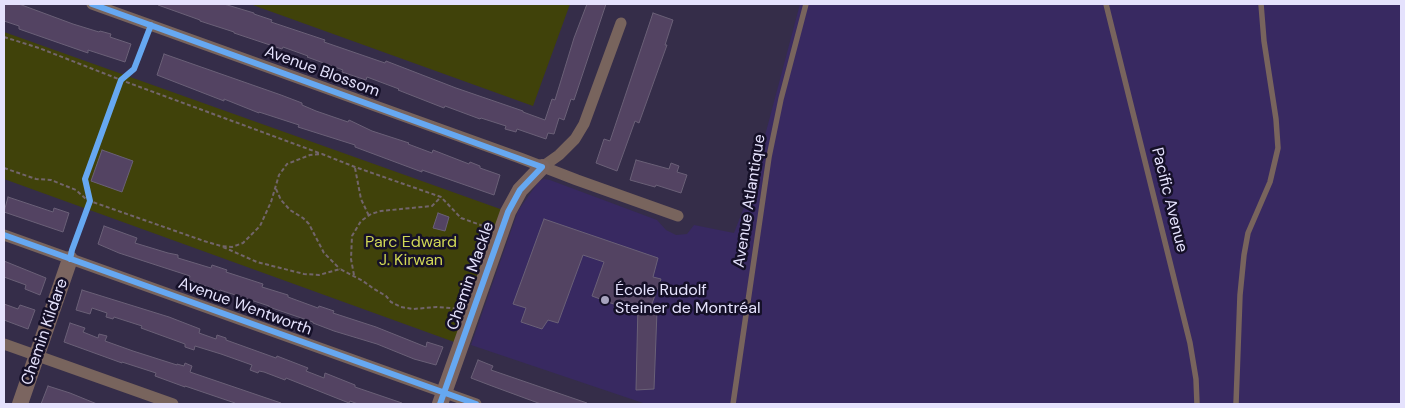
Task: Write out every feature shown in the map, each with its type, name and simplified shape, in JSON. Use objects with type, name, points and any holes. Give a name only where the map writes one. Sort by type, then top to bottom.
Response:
[{"type":"street","name":"Avenue Blossom","points":[[92,4],[678,216]]},
{"type":"street","name":"Chemin Mackle","points":[[442,398],[508,212],[520,190],[542,166],[559,155],[575,139],[584,124],[621,23]]},
{"type":"street","name":"Avenue Wentworth","points":[[4,235],[442,398],[476,404]]},
{"type":"street","name":"Chemin Kildare","points":[[20,404],[70,259]]},
{"type":"street","points":[[4,344],[173,404]]},
{"type":"lane","name":"Avenue Atlantique","points":[[733,404],[769,157],[781,99],[806,4]]},
{"type":"lane","name":"Pacific Avenue","points":[[1106,4],[1190,343],[1196,379],[1197,404]]},
{"type":"lane","points":[[1236,404],[1240,295],[1244,255],[1248,234],[1270,182],[1278,148],[1261,4]]},
{"type":"path","points":[[4,37],[57,55],[120,83],[441,197],[461,218],[501,232]]},
{"type":"path","points":[[120,83],[128,75]]},
{"type":"path","points":[[221,246],[232,247],[243,243],[260,226],[271,202],[279,175],[287,164],[310,155],[322,154]]},
{"type":"path","points":[[355,167],[360,199],[369,216]]},
{"type":"path","points":[[4,168],[36,179],[51,180],[76,190],[90,201],[221,246],[256,262],[304,274],[319,275],[340,269]]},
{"type":"path","points":[[275,188],[281,200],[290,210],[309,224],[324,252],[340,269],[363,281],[374,290],[386,296],[391,302],[401,307],[412,309],[474,310]]},
{"type":"path","points":[[87,209],[90,201],[88,194]]},
{"type":"path","points":[[354,276],[352,236],[361,221],[381,211],[432,206],[441,197]]},
{"type":"shaded area","points":[[800,4],[1401,4],[1401,404],[646,404],[471,345],[518,211],[539,181],[544,179],[550,180],[657,220],[666,230],[676,235],[687,234],[694,225],[734,233],[750,192]]},
{"type":"green space","points":[[250,4],[570,4],[533,106]]},
{"type":"green space","name":"Parc Edward J. Kirwan","points":[[4,32],[503,210],[457,343],[4,179]]},
{"type":"building","points":[[4,4],[19,4],[73,24],[111,34],[110,37],[131,44],[125,62],[88,50],[88,53],[19,29],[19,26],[4,21]]},
{"type":"building","points":[[158,4],[224,4],[254,13],[272,20],[271,22],[325,40],[324,42],[385,63],[386,61],[545,120],[552,99],[555,100],[574,38],[587,4],[606,4],[574,100],[571,99],[564,120],[559,118],[554,134],[548,133],[546,139],[517,129],[516,132],[505,129],[506,126],[445,106],[444,108],[367,77],[366,80],[342,72],[343,70],[308,56],[234,33]]},
{"type":"building","points":[[653,13],[673,20],[665,45],[667,45],[639,123],[635,121],[617,171],[596,163],[604,139],[610,141]]},
{"type":"building","points":[[164,54],[281,95],[316,111],[348,122],[349,120],[372,131],[432,153],[433,150],[469,164],[470,162],[480,166],[480,168],[500,175],[494,195],[422,170],[422,172],[355,147],[355,145],[298,127],[299,125],[259,113],[224,99],[224,101],[157,75]]},
{"type":"building","points":[[102,150],[133,161],[122,192],[91,181]]},
{"type":"building","points":[[636,160],[669,169],[671,163],[679,166],[677,172],[687,175],[681,193],[656,185],[655,187],[630,180]]},
{"type":"building","points":[[8,197],[53,212],[54,208],[69,213],[63,232],[4,212]]},
{"type":"building","points":[[438,213],[449,217],[445,231],[433,228]]},
{"type":"building","points":[[544,219],[658,258],[653,277],[661,279],[650,309],[657,311],[654,389],[636,390],[638,305],[621,300],[619,306],[592,296],[604,262],[583,255],[558,323],[548,320],[542,329],[521,322],[526,308],[513,304]]},
{"type":"building","points":[[104,226],[137,238],[135,243],[178,255],[178,258],[211,268],[212,265],[227,270],[226,272],[263,284],[262,287],[288,295],[288,297],[318,308],[319,306],[334,311],[333,313],[376,327],[426,347],[427,342],[443,347],[436,365],[334,331],[269,306],[219,291],[189,280],[190,276],[119,253],[98,244]]},
{"type":"building","points":[[4,261],[46,278],[40,295],[25,289],[26,285],[4,277]]},
{"type":"building","points":[[82,290],[169,317],[200,329],[199,333],[216,339],[217,335],[226,338],[226,340],[308,368],[306,371],[324,378],[325,373],[355,385],[355,387],[402,404],[358,404],[350,401],[349,403],[286,378],[285,380],[264,372],[259,371],[258,373],[250,370],[252,365],[221,354],[195,346],[194,350],[185,347],[185,344],[141,328],[142,326],[114,317],[113,319],[106,317],[107,313],[92,308],[90,314],[76,310]]},
{"type":"building","points":[[4,304],[18,309],[20,305],[35,310],[28,329],[4,320]]},
{"type":"building","points":[[70,323],[85,328],[83,332],[98,338],[99,334],[107,336],[105,341],[177,365],[184,366],[185,363],[192,366],[190,372],[281,404],[235,404],[155,376],[156,373],[64,342]]},
{"type":"building","points":[[478,360],[493,366],[491,370],[587,404],[541,404],[471,378]]},
{"type":"building","points":[[48,386],[70,393],[97,404],[41,404]]},
{"type":"cycle path","points":[[92,4],[542,167],[520,190],[508,212],[440,404]]},
{"type":"cycle path","points":[[70,259],[90,201],[85,179],[121,80],[134,69],[151,25]]},
{"type":"cycle path","points":[[4,235],[476,404]]},
{"type":"place","name":"École Rudolf Steiner de Montréal","points":[[605,300]]}]
